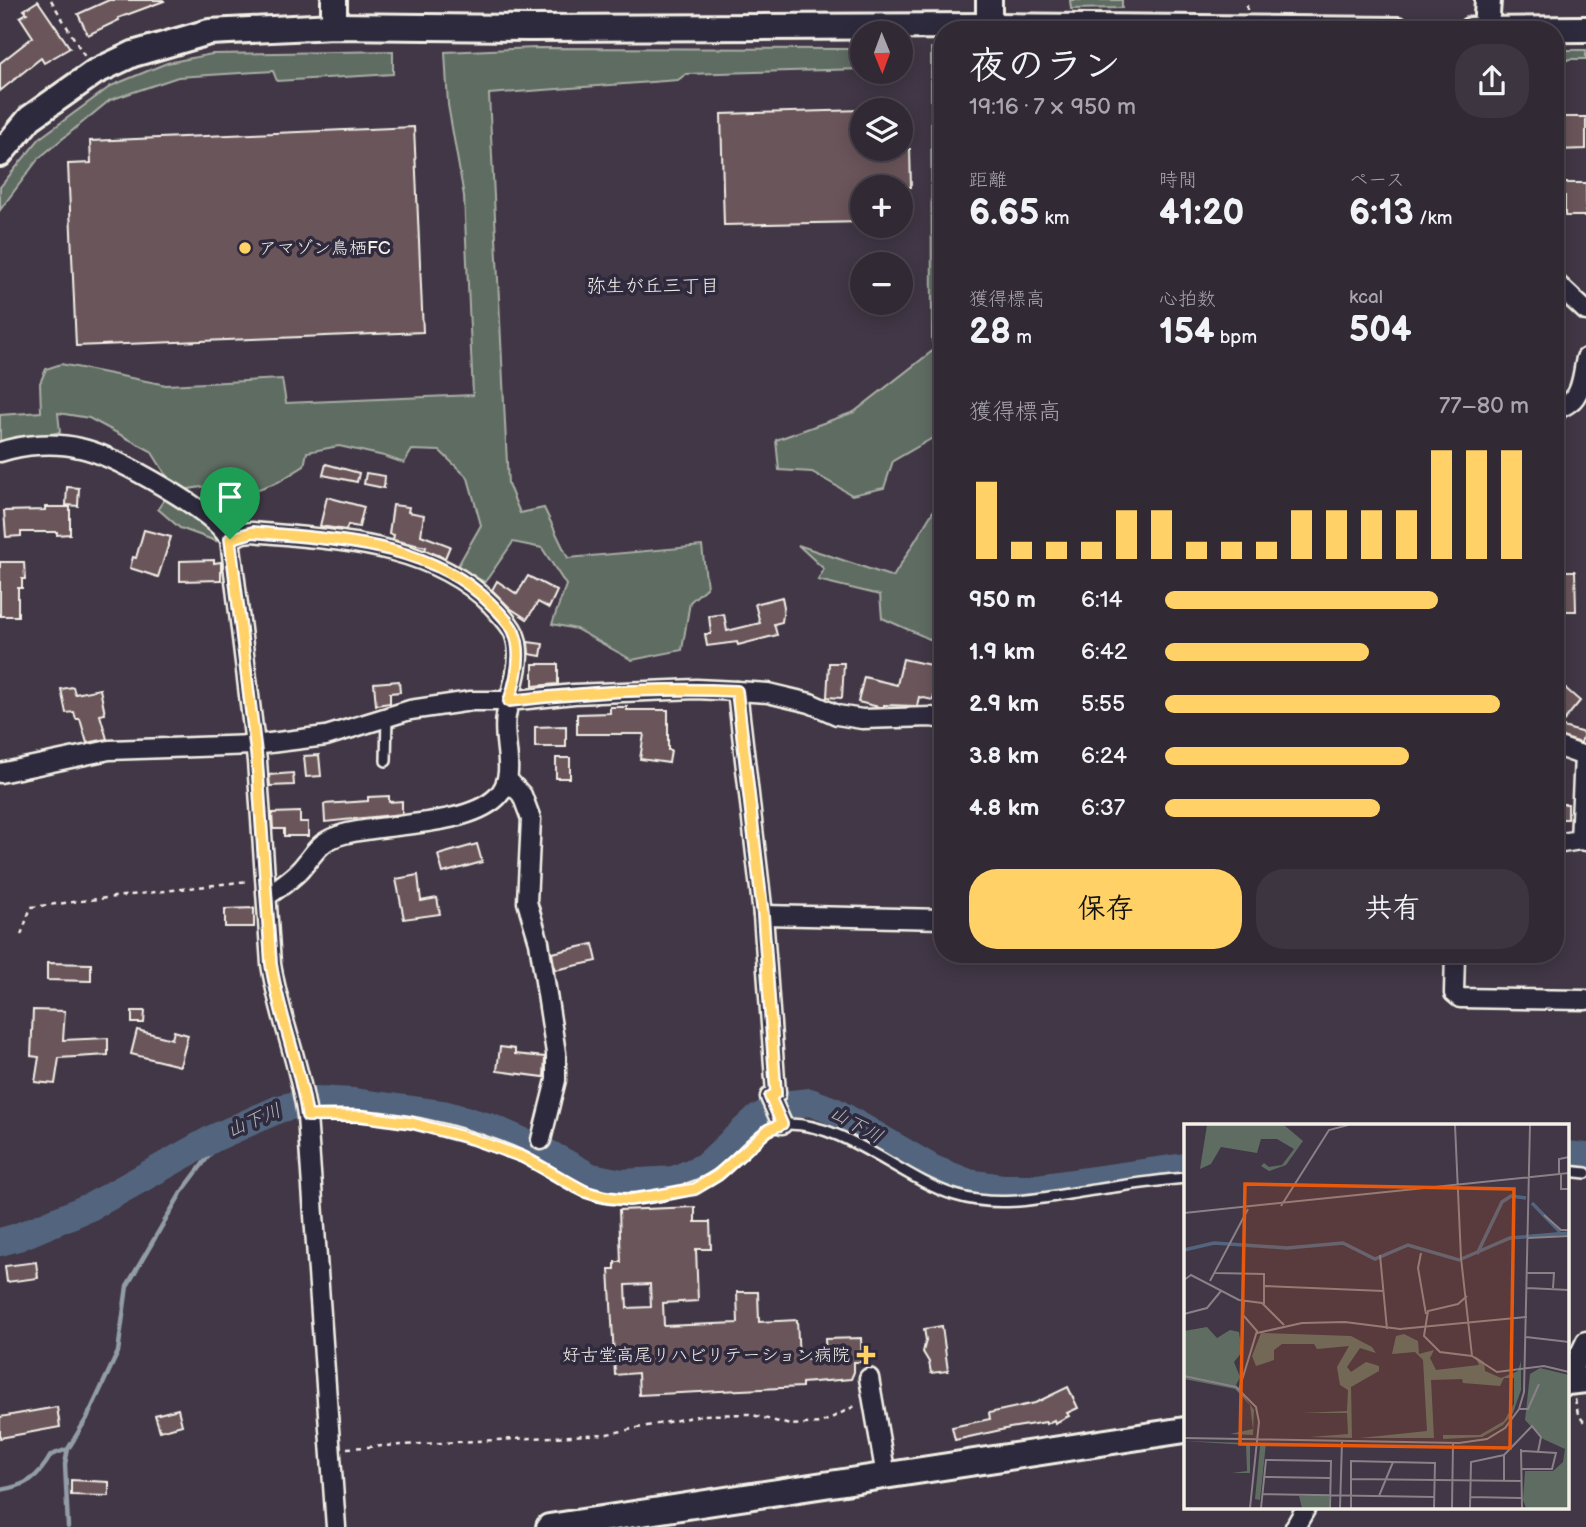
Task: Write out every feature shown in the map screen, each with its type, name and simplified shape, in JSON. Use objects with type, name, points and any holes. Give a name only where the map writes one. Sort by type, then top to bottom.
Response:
[{"type":"street","points":[[334,0],[334,26]]},
{"type":"street","points":[[989,0],[989,21]]},
{"type":"street","points":[[1487,21],[1488,0]]},
{"type":"street","points":[[0,153],[30,118],[95,72],[133,54],[209,32],[334,26],[934,26]]},
{"type":"street","points":[[1564,29],[1586,29]]},
{"type":"street","points":[[1564,290],[1586,311]]},
{"type":"street","points":[[1564,405],[1571,402],[1578,391],[1586,358]]},
{"type":"street","points":[[0,452],[50,445],[81,448],[117,462],[185,500],[218,524],[230,539],[254,745],[271,964],[275,989],[303,1083],[307,1116],[336,1527]]},
{"type":"street","points":[[230,539],[253,532],[358,542],[421,559],[477,590],[514,631],[517,662],[505,719],[508,780],[496,798],[469,813],[344,834],[319,844],[298,872],[266,888]]},
{"type":"street","points":[[0,773],[109,750],[254,745],[326,736],[410,710],[435,706],[574,694],[696,689],[768,693],[810,703],[837,715],[862,719],[934,717]]},
{"type":"street","points":[[737,691],[763,915],[776,1093],[770,1097],[781,1122]]},
{"type":"street","points":[[1564,749],[1584,756],[1583,841],[1564,843]]},
{"type":"street","points":[[508,780],[522,795],[531,819],[527,902],[539,942],[556,1053],[556,1080],[541,1140]]},
{"type":"street","points":[[763,915],[934,919]]},
{"type":"street","points":[[1455,963],[1454,992],[1460,998],[1586,1000]]},
{"type":"street","points":[[1573,1383],[1586,1341]]},
{"type":"street","points":[[869,1378],[886,1476]]},
{"type":"street","points":[[549,1527],[1184,1430]]},
{"type":"street","points":[[1295,1527],[1305,1510]]},
{"type":"lane","points":[[386,761],[387,717]]},
{"type":"lane","points":[[307,1116],[362,1116],[412,1123],[472,1139],[523,1157],[586,1192],[629,1200],[695,1189],[718,1175],[768,1130],[781,1122],[825,1130],[918,1180],[954,1195],[977,1200],[1015,1202],[1184,1178]]},
{"type":"lane","points":[[1568,1171],[1586,1173]]},
{"type":"path","points":[[51,0],[88,63]]},
{"type":"path","points":[[1247,0],[1247,13]]},
{"type":"path","points":[[21,935],[31,907],[106,896],[266,888]]},
{"type":"path","points":[[1573,1383],[1578,1414],[1586,1425]]},
{"type":"path","points":[[331,1448],[607,1434],[703,1415],[749,1414],[790,1425],[821,1423],[873,1397]]},
{"type":"green space","points":[[1070,0],[1122,0],[1122,8],[1071,9]]},
{"type":"green space","points":[[536,48],[850,49],[850,69],[686,74],[678,80],[489,94],[508,484],[520,513],[544,508],[568,558],[702,546],[707,587],[690,602],[682,650],[632,660],[576,629],[552,624],[566,585],[542,548],[513,542],[485,582],[456,569],[481,525],[468,478],[440,451],[412,450],[404,463],[339,446],[307,452],[304,466],[278,482],[253,491],[221,484],[189,489],[186,505],[217,528],[216,541],[180,528],[158,509],[173,486],[151,451],[89,418],[58,413],[60,432],[0,446],[0,415],[41,412],[40,383],[46,369],[61,364],[166,385],[282,379],[286,403],[473,395],[464,196],[448,105],[445,52]]},
{"type":"green space","points":[[931,48],[934,48],[934,343]]},
{"type":"green space","points":[[1564,50],[1586,50],[1586,59],[1564,62]]},
{"type":"green space","points":[[393,51],[393,74],[277,81],[273,71],[178,77],[110,100],[39,158],[0,210],[0,187],[40,138],[111,86],[167,63],[212,54]]},
{"type":"green space","points":[[934,350],[934,437],[893,461],[884,488],[852,495],[812,472],[779,470],[776,440],[854,412]]},
{"type":"green space","points":[[934,510],[934,641],[882,618],[880,595],[818,580],[824,569],[798,545],[893,577]]},
{"type":"building","points":[[109,0],[164,1],[118,18],[119,20],[88,35],[78,14]]},
{"type":"building","points":[[38,1],[70,48],[44,63],[41,58],[0,91],[0,63],[33,37],[20,17],[27,13],[24,10]]},
{"type":"building","points":[[850,110],[850,161],[910,161],[911,175],[850,175],[850,222],[724,225],[721,114]]},
{"type":"building","points":[[1564,117],[1586,117],[1586,149],[1564,150]]},
{"type":"building","name":"アマゾン鳥栖FC","points":[[414,127],[423,332],[76,346],[68,164],[91,163],[90,141]]},
{"type":"building","points":[[1564,183],[1586,183],[1586,216],[1565,216]]},
{"type":"building","points":[[326,464],[359,473],[357,482],[323,475]]},
{"type":"building","points":[[366,473],[385,476],[384,488],[364,484]]},
{"type":"building","points":[[67,487],[79,488],[78,506],[66,505]]},
{"type":"building","points":[[327,497],[364,507],[359,527],[348,525],[346,530],[320,526]]},
{"type":"building","points":[[393,505],[409,507],[408,512],[424,515],[421,535],[450,546],[445,558],[425,550],[426,547],[393,540],[394,535],[389,534]]},
{"type":"building","points":[[45,507],[70,507],[70,534],[21,532],[21,536],[6,537],[4,511],[45,510]]},
{"type":"building","points":[[144,530],[171,537],[158,577],[130,568],[133,557],[136,558]]},
{"type":"building","points":[[214,560],[214,563],[221,562],[221,580],[180,581],[180,561]]},
{"type":"building","points":[[0,562],[24,562],[25,579],[22,579],[22,588],[18,588],[18,616],[0,616]]},
{"type":"building","points":[[1564,571],[1575,571],[1576,611],[1564,611]]},
{"type":"building","points":[[528,576],[557,591],[549,608],[538,602],[527,619],[510,608],[492,590],[497,581],[517,594]]},
{"type":"building","points":[[782,597],[782,622],[774,624],[777,635],[738,645],[737,642],[707,646],[705,634],[711,634],[709,616],[724,614],[727,631],[760,623],[755,604]]},
{"type":"building","points":[[528,642],[543,644],[541,656],[529,654]]},
{"type":"building","points":[[903,659],[934,666],[933,700],[919,697],[917,706],[884,707],[858,702],[864,677],[897,685]]},
{"type":"building","points":[[829,663],[844,663],[842,698],[827,697]]},
{"type":"building","points":[[533,664],[558,664],[558,684],[533,686]]},
{"type":"building","points":[[399,681],[400,692],[390,693],[390,703],[376,705],[374,683]]},
{"type":"building","points":[[73,687],[75,694],[100,689],[105,714],[100,715],[107,739],[87,743],[80,719],[76,719],[74,712],[66,713],[61,689]]},
{"type":"building","points":[[1564,687],[1580,701],[1564,721]]},
{"type":"building","points":[[610,707],[627,707],[627,710],[668,710],[668,750],[671,750],[669,763],[640,759],[644,734],[577,734],[577,714],[610,713]]},
{"type":"building","points":[[566,726],[566,747],[535,747],[535,727]]},
{"type":"building","points":[[1564,727],[1584,733],[1581,743],[1564,738]]},
{"type":"building","points":[[319,755],[321,776],[306,777],[304,756]]},
{"type":"building","points":[[556,758],[570,758],[570,778],[556,778]]},
{"type":"building","points":[[293,773],[294,785],[270,786],[269,775]]},
{"type":"building","points":[[389,796],[389,802],[402,801],[402,814],[325,822],[324,804],[368,801],[368,797]]},
{"type":"building","points":[[1564,804],[1568,804],[1568,819],[1564,819]]},
{"type":"building","points":[[300,812],[300,822],[308,822],[308,836],[284,836],[284,829],[273,829],[272,813]]},
{"type":"building","points":[[477,844],[482,862],[443,873],[438,855]]},
{"type":"building","points":[[418,875],[421,901],[437,898],[440,914],[404,919],[396,879]]},
{"type":"building","points":[[254,908],[254,927],[225,927],[225,909]]},
{"type":"building","points":[[593,944],[597,961],[555,970],[552,953]]},
{"type":"building","points":[[47,963],[91,964],[91,981],[47,980]]},
{"type":"building","points":[[33,1010],[65,1011],[63,1040],[108,1038],[108,1055],[59,1058],[55,1084],[35,1082],[39,1057],[31,1056]]},
{"type":"building","points":[[132,1011],[145,1011],[144,1023],[132,1023]]},
{"type":"building","points":[[137,1030],[172,1039],[174,1031],[188,1035],[180,1066],[131,1054]]},
{"type":"building","points":[[500,1047],[515,1049],[515,1054],[545,1057],[544,1077],[497,1071]]},
{"type":"building","points":[[695,1207],[695,1222],[710,1222],[711,1249],[696,1249],[698,1301],[663,1303],[664,1326],[738,1323],[737,1292],[758,1292],[759,1322],[797,1320],[799,1359],[826,1357],[825,1339],[861,1338],[862,1362],[854,1362],[851,1379],[802,1383],[802,1387],[639,1395],[638,1373],[615,1375],[609,1269],[615,1269],[615,1262],[621,1262],[619,1210]],"holes":[[[650,1284],[651,1307],[627,1308],[626,1285]]]},
{"type":"building","points":[[36,1262],[38,1278],[7,1282],[5,1266]]},
{"type":"building","points":[[942,1326],[948,1371],[931,1373],[923,1352],[926,1340],[924,1329]]},
{"type":"building","points":[[1068,1387],[1078,1408],[1055,1423],[1054,1420],[1046,1424],[1010,1428],[955,1440],[952,1427],[990,1419],[989,1413],[1035,1403]]},
{"type":"building","points":[[57,1407],[60,1427],[0,1438],[0,1417]]},
{"type":"building","points":[[178,1409],[182,1425],[160,1431],[155,1415]]},
{"type":"building","points":[[71,1480],[109,1482],[109,1496],[71,1495]]},
{"type":"waterway","name":"山下川","points":[[0,1242],[92,1206],[214,1138],[279,1109],[315,1100],[354,1102],[443,1114],[492,1128],[540,1149],[591,1177],[622,1183],[674,1180],[706,1166],[755,1120],[781,1105],[810,1102],[834,1111],[933,1169],[969,1183],[1004,1188],[1036,1188],[1184,1167]]},
{"type":"waterway","points":[[0,1490],[30,1480],[51,1455],[68,1449],[87,1418],[118,1352],[127,1286],[181,1193],[214,1149],[214,1138]]},
{"type":"waterway","name":"山下川","points":[[1568,1155],[1586,1157]]},
{"type":"waterway","points":[[68,1449],[65,1464],[68,1527]]},
{"type":"place","name":"アマゾン鳥栖FC","points":[[245,248]]},
{"type":"place","name":"好古堂高尾リハビリテーション病院","points":[[866,1355]]},
{"type":"district","name":"弥生が丘三丁目","points":[[653,286]]},
{"type":"route","points":[[253,532],[358,542],[421,559],[461,579],[477,590],[514,631],[518,652],[515,681],[509,701],[655,690],[737,691],[763,915],[776,1093],[770,1097],[782,1124],[768,1130],[718,1175],[695,1189],[629,1200],[586,1192],[523,1157],[472,1139],[412,1123],[362,1116],[307,1116],[303,1083],[275,989],[271,964],[257,761],[230,539],[253,532]]}]
